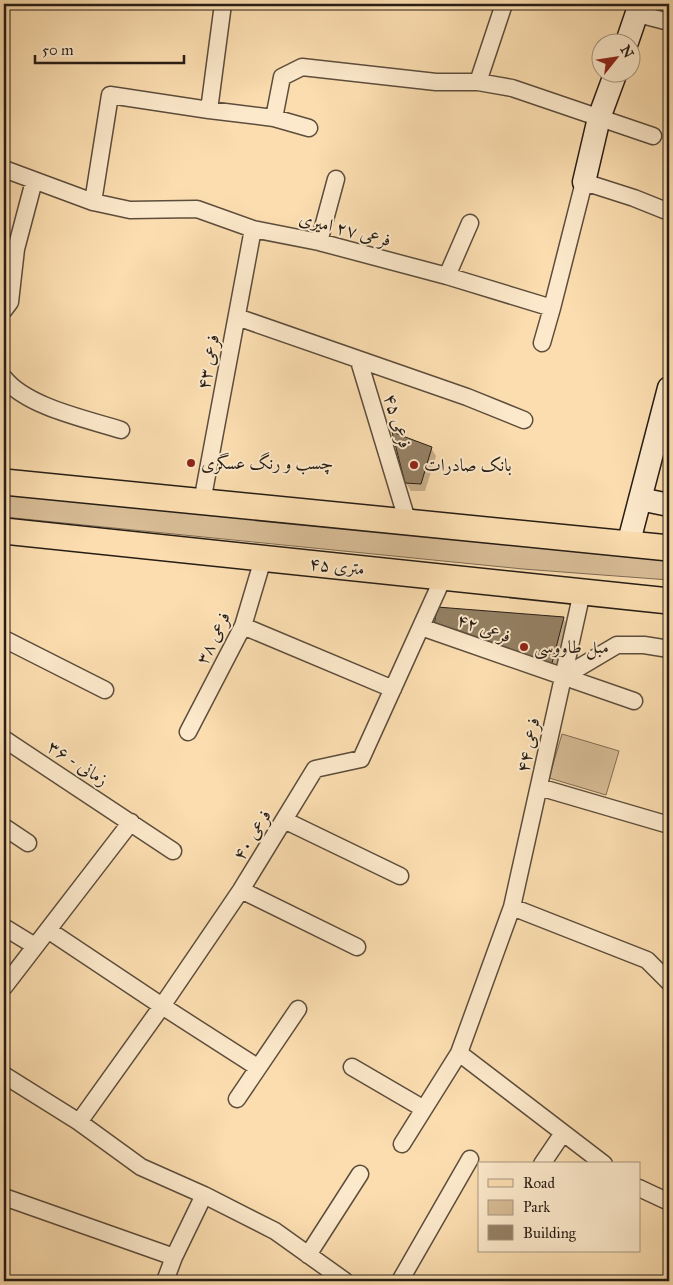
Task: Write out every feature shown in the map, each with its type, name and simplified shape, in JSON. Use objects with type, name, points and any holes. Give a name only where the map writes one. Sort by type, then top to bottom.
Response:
[{"type":"main road","points":[[631,32],[639,9]]},
{"type":"main road","points":[[584,182],[599,118],[612,82]]},
{"type":"main road","points":[[628,545],[669,388]]},
{"type":"main road","points":[[4,482],[628,545],[669,545]]},
{"type":"main road","points":[[640,499],[669,505]]},
{"type":"main road","name":"۴۵ متری","points":[[4,531],[669,601]]},
{"type":"street","points":[[209,110],[223,4]]},
{"type":"street","points":[[478,82],[504,4]]},
{"type":"street","points":[[639,9],[669,22]]},
{"type":"street","points":[[274,118],[282,77],[302,67],[436,82],[478,82],[512,88],[653,136]]},
{"type":"street","points":[[93,202],[110,95],[274,118],[309,128]]},
{"type":"street","name":"فرعی ۲۷ امیری","points":[[4,169],[93,202],[130,210],[197,209],[253,229],[319,242],[447,276],[552,308]]},
{"type":"street","points":[[319,242],[336,179]]},
{"type":"street","points":[[4,310],[10,302],[16,250],[34,181]]},
{"type":"street","points":[[542,343],[584,182],[634,198],[669,212]]},
{"type":"street","points":[[447,276],[470,223]]},
{"type":"street","name":"فرعی ۴۳","points":[[202,502],[253,229]]},
{"type":"street","points":[[237,317],[467,397],[524,420]]},
{"type":"street","name":"فرعی ۴۵","points":[[359,361],[408,523]]},
{"type":"street","points":[[4,378],[9,384],[40,404],[121,430]]},
{"type":"street","name":"فرعی ۳۸","points":[[188,732],[243,626],[263,558]]},
{"type":"street","name":"فرعی ۴۰","points":[[79,1122],[162,1006],[241,890],[315,769],[361,759],[443,578]]},
{"type":"street","name":"فرعی ۴۴","points":[[402,1144],[459,1053],[512,907],[582,592]]},
{"type":"street","points":[[243,626],[393,688]]},
{"type":"street","name":"فرعی ۴۲","points":[[421,627],[634,701]]},
{"type":"street","points":[[4,639],[105,690]]},
{"type":"street","points":[[563,677],[617,645],[644,645],[669,649]]},
{"type":"street","name":"۳۶ - زمانی","points":[[4,739],[173,851]]},
{"type":"street","points":[[539,787],[669,825]]},
{"type":"street","points":[[284,820],[400,876]]},
{"type":"street","points":[[4,987],[131,822]]},
{"type":"street","points":[[4,827],[28,843]]},
{"type":"street","points":[[241,890],[357,948]]},
{"type":"street","points":[[512,907],[648,960],[669,982]]},
{"type":"street","points":[[4,927],[35,946]]},
{"type":"street","points":[[48,930],[257,1067]]},
{"type":"street","points":[[236,1099],[298,1009]]},
{"type":"street","points":[[459,1053],[601,1162]]},
{"type":"street","points":[[352,1067],[424,1109]]},
{"type":"street","points":[[4,1075],[79,1122],[142,1167],[275,1231],[308,1255],[327,1276],[344,1281]]},
{"type":"street","points":[[543,1162],[563,1133]]},
{"type":"street","points":[[400,1281],[470,1159]]},
{"type":"street","points":[[308,1255],[360,1174]]},
{"type":"street","points":[[640,1188],[669,1202]]},
{"type":"street","points":[[165,1281],[174,1257],[204,1196]]},
{"type":"street","points":[[4,1197],[174,1257]]},
{"type":"green space","points":[[4,492],[200,514],[669,561],[669,580],[523,569],[4,517]]},
{"type":"green space","points":[[562,734],[619,751],[606,795],[549,778]]},
{"type":"building","name":"بانک صادرات","points":[[392,432],[432,447],[421,484],[405,483]]},
{"type":"building","name":"مبل طاووسی","points":[[437,607],[564,617],[551,667],[434,626]]},
{"type":"place","name":"چسب و رنگ عسگری","points":[[191,463]]},
{"type":"place","name":"بانک صادرات","points":[[414,465]]},
{"type":"place","name":"مبل طاووسی","points":[[524,647]]}]
